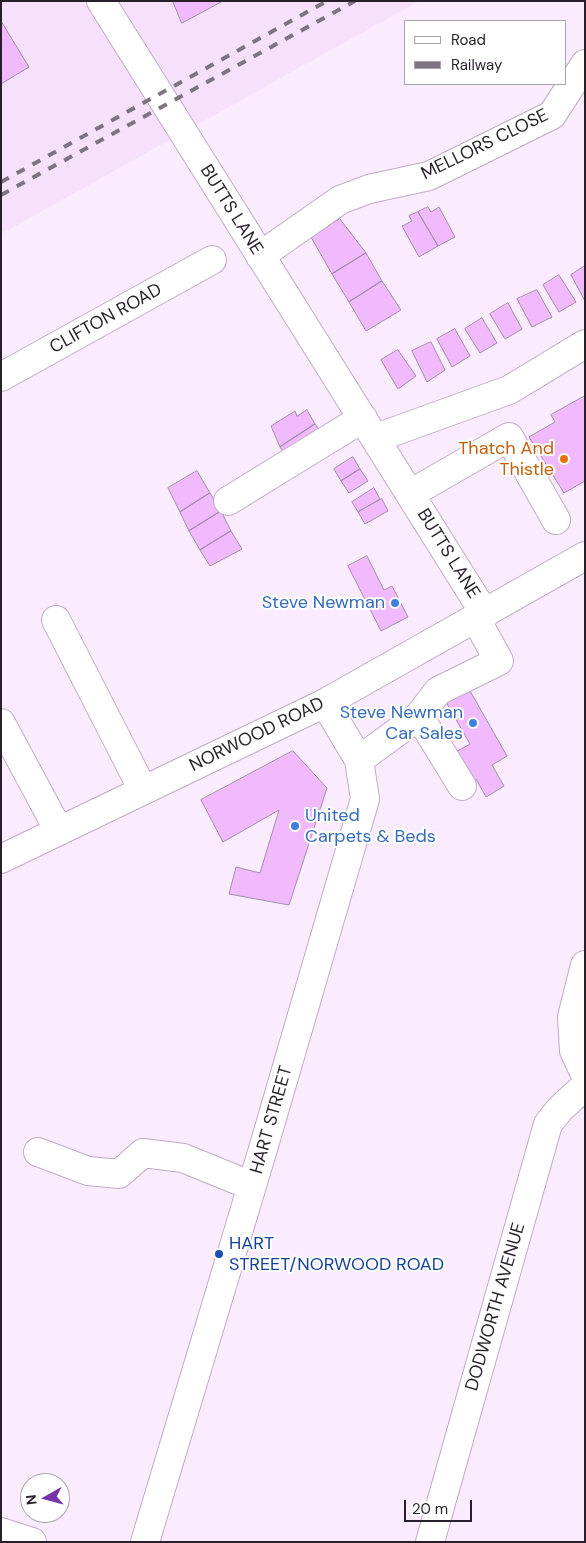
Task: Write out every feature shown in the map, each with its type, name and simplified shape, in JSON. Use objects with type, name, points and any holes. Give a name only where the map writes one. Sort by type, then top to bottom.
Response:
[{"type":"street","name":"BUTTS LANE","points":[[102,2],[410,494],[481,617],[499,662],[438,691],[419,716]]},
{"type":"street","name":"MELLORS CLOSE","points":[[260,256],[340,200],[369,188],[429,176],[552,115],[585,64]]},
{"type":"street","name":"CLIFTON ROAD","points":[[1,377],[212,260]]},
{"type":"street","points":[[228,501],[369,428],[509,390],[585,344]]},
{"type":"street","points":[[410,494],[509,437],[556,520]]},
{"type":"street","name":"NORWOOD ROAD","points":[[1,858],[325,703],[481,617],[585,556]]},
{"type":"street","points":[[56,620],[143,790]]},
{"type":"street","name":"HART STREET","points":[[145,1542],[252,1186],[365,799],[359,760],[325,703]]},
{"type":"street","points":[[359,760],[419,716],[462,786]]},
{"type":"street","points":[[1,723],[59,831]]},
{"type":"street","points":[[585,965],[572,1017],[574,1051],[585,1074]]},
{"type":"street","name":"DODWORTH AVENUE","points":[[430,1542],[548,1124],[560,1109],[585,1086]]},
{"type":"street","points":[[38,1152],[88,1171],[119,1174],[143,1152],[182,1158],[252,1186]]},
{"type":"street","points":[[1,1532],[32,1542]]},
{"type":"shaded area","points":[[1,1],[419,1],[1,234]]},
{"type":"building","points":[[173,1],[223,1],[182,23]]},
{"type":"building","points":[[1,21],[29,67],[1,84]]},
{"type":"building","points":[[428,207],[431,212],[439,207],[455,237],[438,246],[418,212]]},
{"type":"building","points":[[418,212],[438,246],[419,257],[402,226],[412,221],[409,216]]},
{"type":"building","points":[[340,219],[366,253],[332,274],[311,237]]},
{"type":"building","points":[[366,253],[382,281],[349,302],[332,274]]},
{"type":"building","points":[[585,266],[585,301],[571,275]]},
{"type":"building","points":[[559,275],[576,302],[559,312],[543,285]]},
{"type":"building","points":[[382,281],[401,310],[366,331],[349,302]]},
{"type":"building","points":[[537,290],[552,317],[532,327],[517,299]]},
{"type":"building","points":[[508,303],[522,329],[505,339],[490,314]]},
{"type":"building","points":[[482,318],[497,343],[480,353],[465,329]]},
{"type":"building","points":[[455,329],[470,356],[452,367],[437,339]]},
{"type":"building","points":[[431,342],[445,370],[427,382],[412,351]]},
{"type":"building","points":[[398,350],[416,376],[398,389],[381,360]]},
{"type":"building","name":"Thatch And Thistle","points":[[585,396],[585,481],[564,493],[529,437],[555,422],[551,415]]},
{"type":"building","points":[[307,410],[315,424],[280,447],[271,426],[295,411],[297,416]]},
{"type":"building","points":[[315,424],[321,433],[287,459],[280,447]]},
{"type":"building","points":[[353,457],[360,469],[341,481],[334,469]]},
{"type":"building","points":[[360,469],[368,481],[349,493],[341,481]]},
{"type":"building","points":[[197,471],[210,493],[180,512],[168,488]]},
{"type":"building","points":[[374,488],[380,499],[358,512],[352,502]]},
{"type":"building","points":[[210,493],[221,511],[189,531],[180,512]]},
{"type":"building","points":[[382,499],[388,511],[365,524],[358,512]]},
{"type":"building","points":[[221,511],[231,531],[200,550],[189,531]]},
{"type":"building","points":[[231,531],[242,549],[210,566],[200,550]]},
{"type":"building","points":[[367,556],[384,590],[392,586],[408,617],[381,631],[348,566]]},
{"type":"building","name":"Steve Newman Car Sales","points":[[469,689],[507,756],[492,765],[504,786],[486,797],[476,779],[470,783],[452,754],[470,744],[446,702]]},
{"type":"building","name":"United Carpets & Beds","points":[[293,751],[327,788],[289,905],[229,894],[236,867],[260,873],[279,810],[223,842],[201,800]]},
{"type":"railway","points":[[1,182],[327,1]]},
{"type":"railway","points":[[1,195],[355,1]]},
{"type":"place","name":"Thatch And Thistle","points":[[564,459]]},
{"type":"place","name":"Steve Newman","points":[[395,603]]},
{"type":"place","name":"Steve Newman Car Sales","points":[[473,723]]},
{"type":"place","name":"United Carpets & Beds","points":[[295,826]]},
{"type":"place","name":"HART STREET/NORWOOD ROAD","points":[[219,1254]]}]
